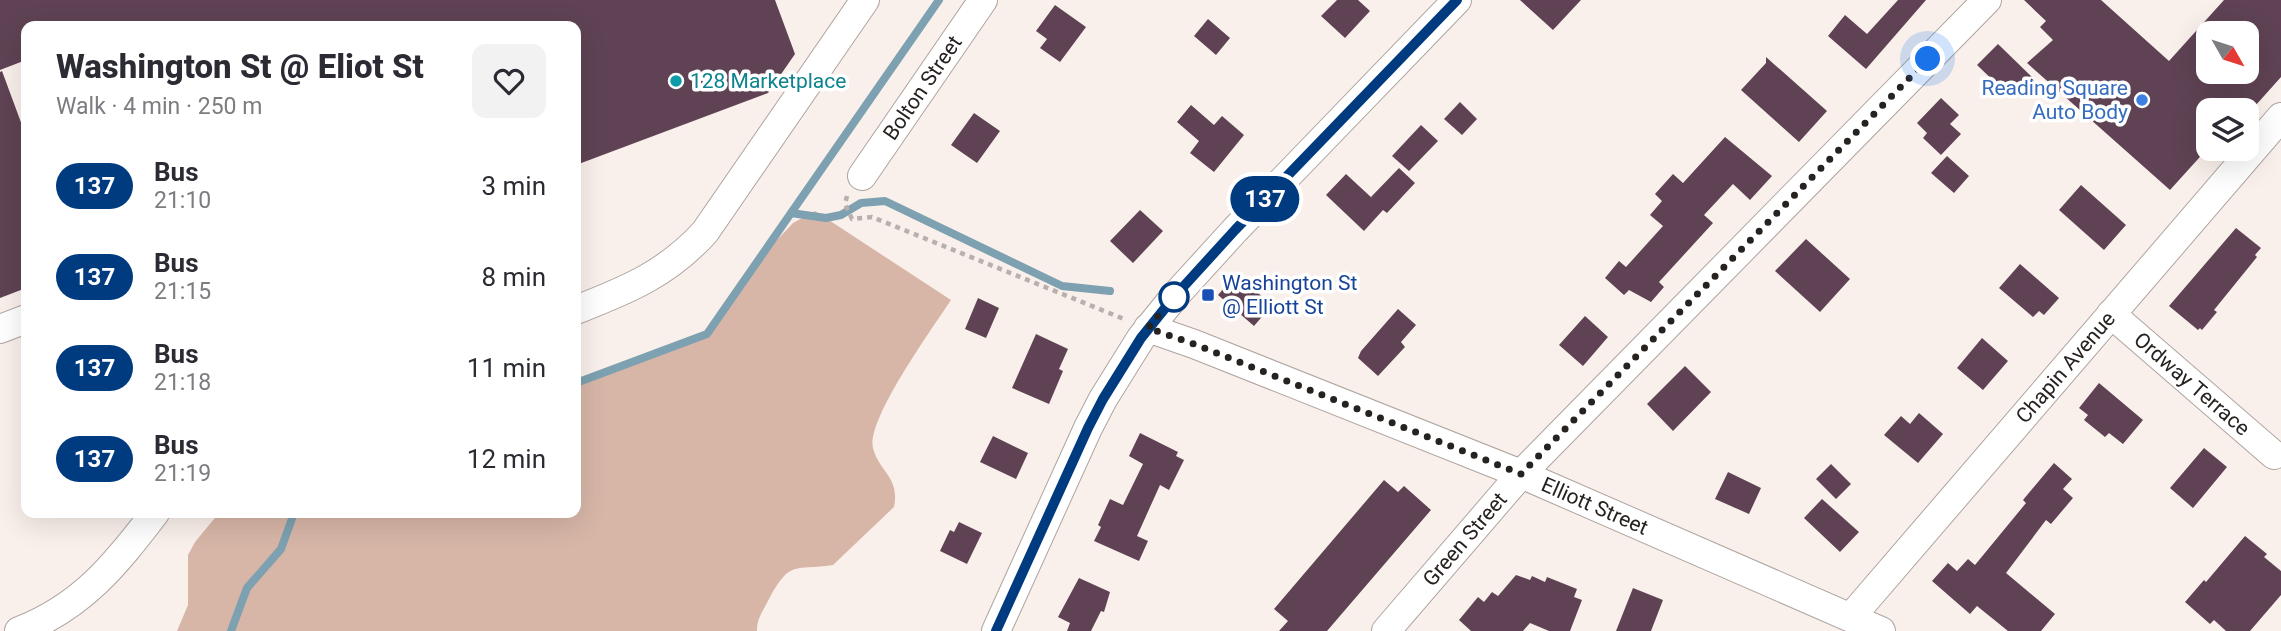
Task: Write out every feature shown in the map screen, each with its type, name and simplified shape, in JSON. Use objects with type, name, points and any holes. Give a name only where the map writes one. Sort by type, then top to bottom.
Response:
[{"type":"street","points":[[581,308],[647,280],[673,264],[695,244],[865,0]]},
{"type":"street","name":"Bolton Street","points":[[862,176],[983,0]]},
{"type":"street","points":[[996,631],[1088,428],[1108,390],[1148,328],[1235,230],[1457,0]]},
{"type":"street","name":"Green Street","points":[[1386,631],[1521,474],[1987,0]]},
{"type":"street","name":"Chapin Avenue","points":[[1851,617],[2281,117]]},
{"type":"street","name":"Ordway Terrace","points":[[2110,314],[2274,455]]},
{"type":"street","points":[[0,329],[21,322]]},
{"type":"street","name":"Elliott Street","points":[[1148,328],[1521,474],[1881,631]]},
{"type":"street","points":[[19,631],[56,614],[88,591],[152,518]]},
{"type":"path","points":[[845,205],[852,219],[873,217],[1148,328]]},
{"type":"shaded area","points":[[815,211],[951,300],[903,373],[880,417],[874,435],[873,448],[876,456],[894,488],[894,507],[833,565],[789,572],[776,586],[759,618],[757,631],[177,631],[188,605],[188,555],[215,518],[581,518],[581,379],[705,335],[719,310],[793,223]]},
{"type":"building","name":"128 Marketplace","points":[[0,0],[775,0],[795,54],[768,93],[581,163],[581,21],[21,21],[21,62],[0,70]]},
{"type":"building","points":[[1337,0],[1358,0],[1370,11],[1345,38],[1321,16]]},
{"type":"building","points":[[1520,0],[1581,0],[1553,30]]},
{"type":"building","points":[[1898,0],[1926,0],[1866,69],[1828,36],[1845,15],[1867,34]]},
{"type":"building","points":[[2024,0],[2101,0],[2169,61],[2196,31],[2196,84],[2259,84],[2259,21],[2205,21],[2224,0],[2281,0],[2281,77],[2259,102],[2259,98],[2196,98],[2196,161],[2170,190],[2027,63],[2053,40],[2040,27],[2046,21]]},
{"type":"building","points":[[1055,5],[1086,27],[1060,62],[1040,48],[1047,39],[1036,31]]},
{"type":"building","points":[[1208,19],[1230,38],[1216,55],[1194,36]]},
{"type":"building","points":[[1998,44],[2036,81],[2018,98],[2005,85],[2002,89],[1977,65]]},
{"type":"building","points":[[1766,57],[1827,111],[1799,142],[1741,90],[1766,63]]},
{"type":"building","points":[[2,71],[21,122],[21,290],[0,298]]},
{"type":"building","points":[[1941,98],[1959,115],[1950,124],[1961,134],[1941,155],[1923,138],[1927,133],[1917,123]]},
{"type":"building","points":[[1460,102],[1477,119],[1462,135],[1444,119]]},
{"type":"building","points":[[1191,105],[1214,125],[1222,116],[1244,135],[1214,172],[1190,153],[1199,141],[1177,122]]},
{"type":"building","points":[[974,113],[1000,131],[977,163],[951,145]]},
{"type":"building","points":[[1421,125],[1438,141],[1409,171],[1392,156]]},
{"type":"building","points":[[1725,137],[1772,176],[1750,200],[1733,184],[1704,215],[1713,223],[1659,282],[1664,287],[1651,302],[1629,290],[1624,295],[1605,278],[1619,261],[1626,267],[1663,226],[1650,215],[1662,201],[1655,194],[1673,174],[1683,183]]},
{"type":"building","points":[[1947,156],[1969,176],[1954,193],[1931,173]]},
{"type":"building","points":[[1399,168],[1415,183],[1387,213],[1383,210],[1364,231],[1326,195],[1346,174],[1373,199],[1371,197]]},
{"type":"building","points":[[2081,185],[2126,225],[2104,250],[2059,210]]},
{"type":"building","points":[[1140,210],[1163,231],[1133,263],[1110,241]]},
{"type":"building","points":[[2236,228],[2261,248],[2255,255],[2257,257],[2214,310],[2217,312],[2202,330],[2198,330],[2169,306]]},
{"type":"building","points":[[1806,239],[1850,279],[1820,312],[1775,271]]},
{"type":"building","points":[[2020,264],[2059,298],[2044,315],[2039,311],[2033,317],[1999,288]]},
{"type":"building","points":[[1236,274],[1272,305],[1254,326],[1218,295]]},
{"type":"building","points":[[978,298],[999,308],[986,338],[965,329]]},
{"type":"building","points":[[1398,309],[1416,325],[1401,342],[1405,347],[1378,376],[1358,358],[1361,351]]},
{"type":"building","points":[[1585,316],[1608,337],[1583,366],[1559,345]]},
{"type":"building","points":[[1036,334],[1068,349],[1059,369],[1063,371],[1049,404],[1012,388]]},
{"type":"building","points":[[1982,338],[2008,361],[1983,390],[1957,368]]},
{"type":"building","points":[[1685,366],[1711,392],[1673,431],[1647,404]]},
{"type":"building","points":[[2099,383],[2143,420],[2123,444],[2109,433],[2105,437],[2084,420],[2088,415],[2079,408]]},
{"type":"building","points":[[1919,413],[1943,434],[1918,463],[1884,435],[1901,416],[1910,424]]},
{"type":"building","points":[[1140,433],[1178,452],[1176,456],[1184,460],[1169,490],[1160,485],[1137,536],[1148,541],[1139,561],[1094,541],[1110,499],[1123,505],[1143,464],[1129,456]]},
{"type":"building","points":[[993,436],[1028,453],[1016,479],[980,462]]},
{"type":"building","points":[[2204,448],[2227,467],[2193,508],[2170,488]]},
{"type":"building","points":[[2054,463],[2072,479],[2063,489],[2073,498],[2051,524],[2046,520],[2006,573],[2055,614],[2041,631],[2008,631],[1977,606],[1970,614],[1932,581],[1948,563],[1957,571],[1968,559],[1975,565],[2026,503],[2023,500]]},
{"type":"building","points":[[1831,464],[1851,484],[1836,499],[1816,479]]},
{"type":"building","points":[[1728,472],[1761,488],[1749,514],[1715,499]]},
{"type":"building","points":[[1384,480],[1398,492],[1404,486],[1431,510],[1327,631],[1279,631],[1288,621],[1274,609]]},
{"type":"building","points":[[1822,499],[1859,532],[1840,552],[1804,518]]},
{"type":"building","points":[[959,522],[982,533],[967,564],[940,551],[950,530],[954,532]]},
{"type":"building","points":[[2245,536],[2267,554],[2264,557],[2281,571],[2281,595],[2250,631],[2226,631],[2214,620],[2210,624],[2185,602]]},
{"type":"building","points":[[1516,575],[1530,580],[1532,576],[1545,582],[1547,577],[1577,589],[1574,597],[1582,600],[1570,631],[1549,631],[1530,623],[1523,631],[1471,631],[1459,620],[1478,597],[1484,602],[1492,592],[1498,596]]},
{"type":"building","points":[[1079,578],[1110,592],[1104,612],[1101,611],[1091,631],[1067,631],[1070,623],[1058,617]]},
{"type":"building","points":[[1633,588],[1663,600],[1651,631],[1616,631]]},
{"type":"waterway","points":[[581,381],[707,334],[939,0]]},
{"type":"waterway","points":[[791,213],[826,218],[841,215],[861,203],[885,201],[1062,286],[1110,291]]},
{"type":"waterway","points":[[231,631],[247,588],[281,549],[292,518]]},
{"type":"bus line","name":"137","points":[[996,631],[1088,428],[1141,338],[1235,230],[1457,0]]},
{"type":"place","name":"128 Marketplace","points":[[676,81]]},
{"type":"place","name":"Reading Square Auto Body","points":[[2142,100]]},
{"type":"place","name":"Washington St @ Elliott St","points":[[1208,295]]},
{"type":"route","points":[[1174,297],[1148,328],[1521,474],[1928,59]]}]
